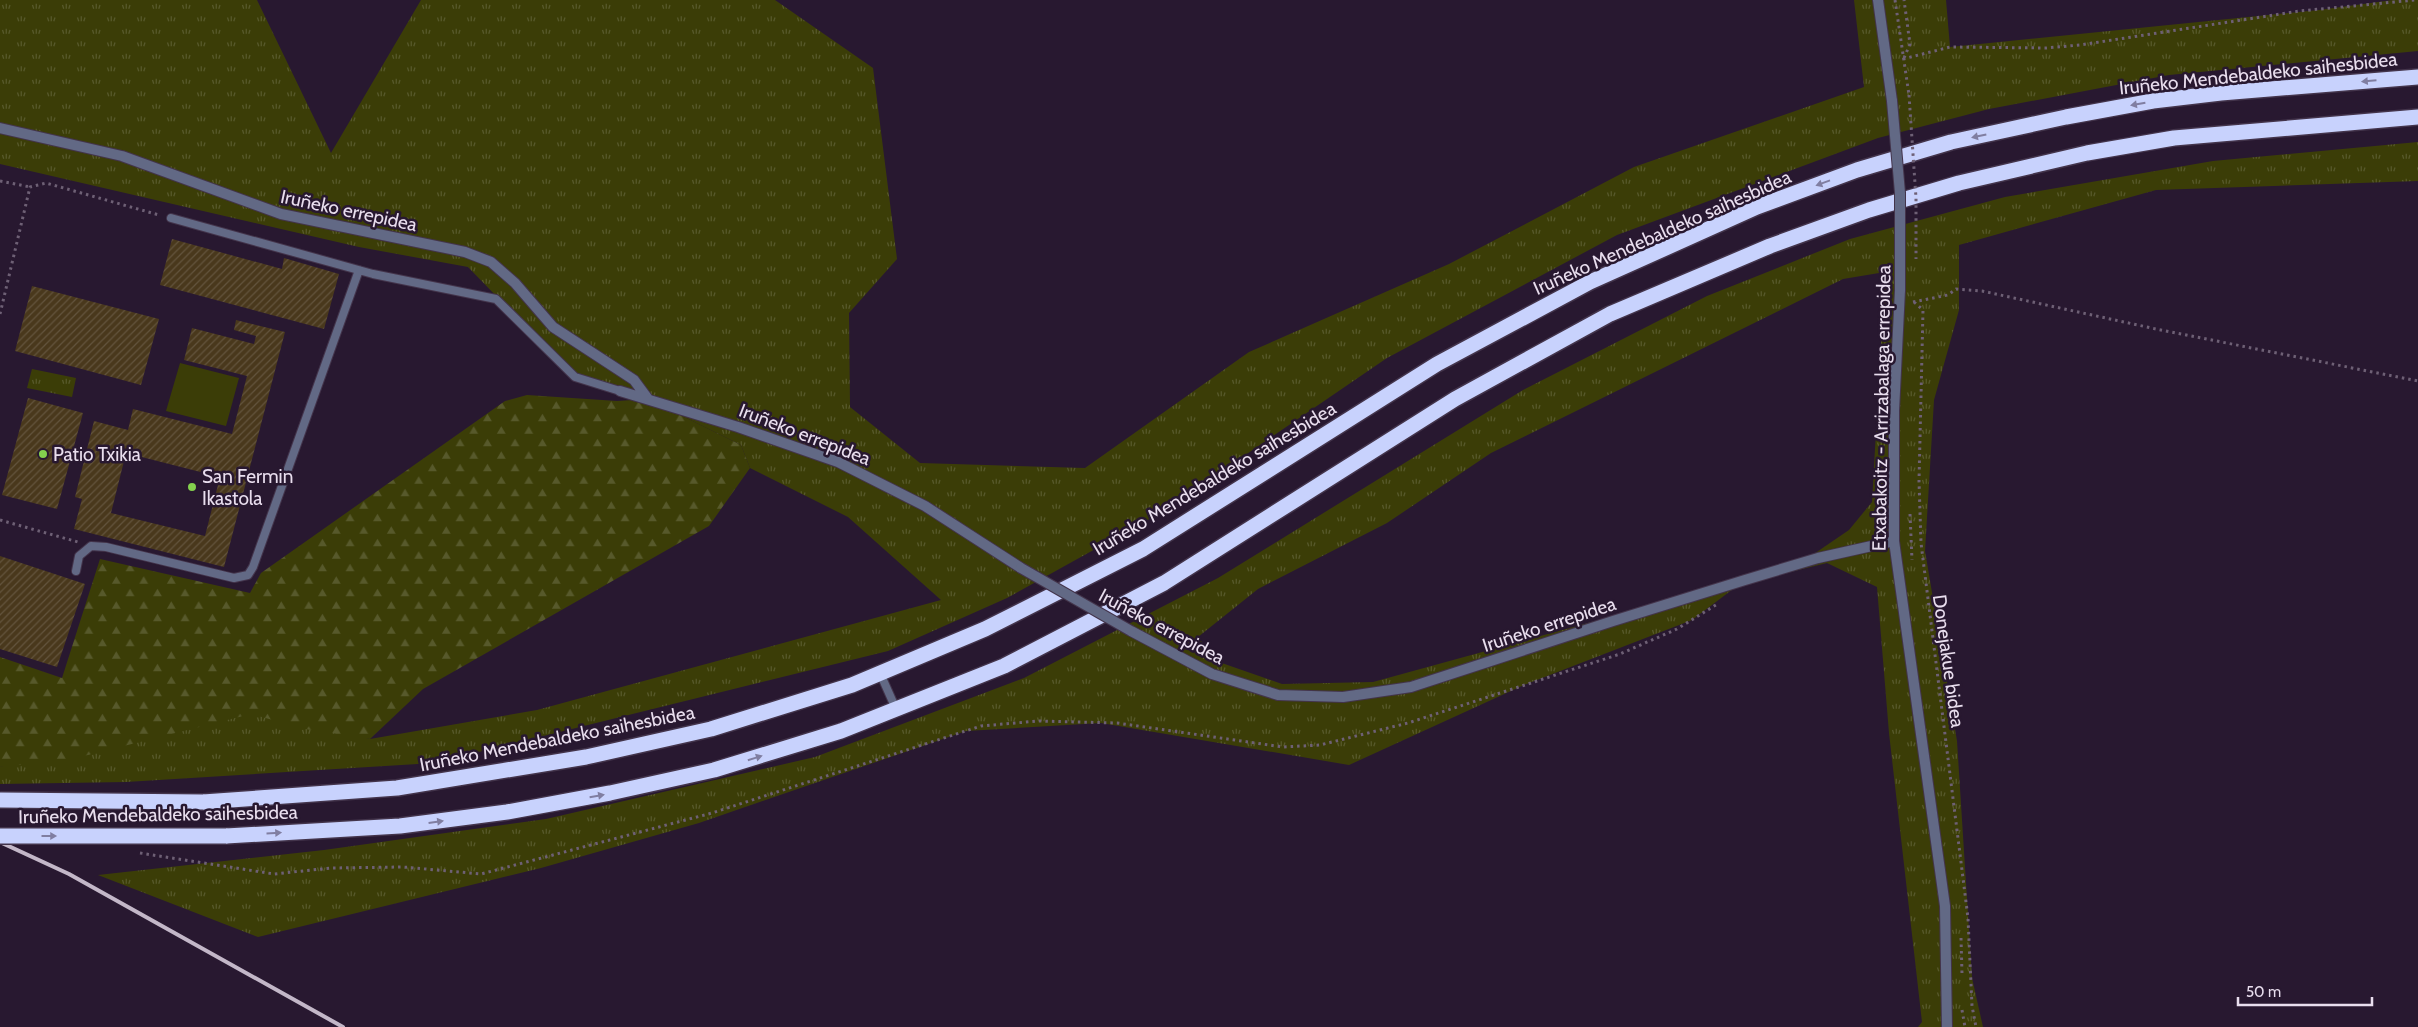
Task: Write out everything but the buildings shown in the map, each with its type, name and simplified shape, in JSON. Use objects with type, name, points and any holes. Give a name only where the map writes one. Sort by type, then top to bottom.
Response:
[{"type":"highway","name":"Iruñeko Mendebaldeko saihesbidea","points":[[0,800],[203,802],[397,788],[586,757],[711,730],[852,685],[985,629],[1144,549],[1437,364],[1590,282],[1756,207],[1857,170],[1932,148],[2066,117],[2153,101],[2211,94],[2418,77]]},
{"type":"highway","name":"Iruñeko Mendebaldeko saihesbidea","points":[[0,836],[226,836],[400,826],[507,812],[610,793],[714,770],[842,731],[1004,666],[1164,583],[1455,399],[1610,314],[1770,246],[1869,210],[1959,183],[2087,153],[2174,138],[2418,117]]},
{"type":"street","name":"Etxabakoitz - Arrizabalaga errepidea","points":[[1878,0],[1892,101],[1900,192],[1900,306],[1894,411],[1894,542],[1945,906],[1948,997],[1946,1026]]},
{"type":"street","name":"Iruñeko errepidea","points":[[0,128],[122,156],[281,214],[465,252],[491,262],[515,283],[553,327],[634,380],[648,399]]},
{"type":"street","name":"Iruñeko errepidea","points":[[620,391],[738,427],[838,462],[925,506],[1021,568],[1131,631],[1212,674],[1278,695],[1343,697],[1411,688],[1613,620],[1773,571],[1818,558],[1894,542]]},
{"type":"lane","points":[[171,218],[359,270],[496,299],[574,377],[620,391]]},
{"type":"lane","points":[[76,571],[79,556],[91,546],[106,547],[234,578],[248,575],[253,567],[359,270]]},
{"type":"lane","points":[[880,673],[896,709]]},
{"type":"path","points":[[1895,0],[1908,94]]},
{"type":"path","points":[[1903,59],[1910,44],[1904,0]]},
{"type":"path","points":[[1903,59],[1950,47],[2046,48],[2080,45],[2300,11],[2415,0]]},
{"type":"path","points":[[0,181],[30,187],[46,183],[171,218]]},
{"type":"path","points":[[0,314],[30,187]]},
{"type":"path","points":[[1900,306],[1948,295],[1956,290],[1982,291],[2156,329],[2418,381]]},
{"type":"path","points":[[1914,302],[1914,310]]},
{"type":"path","name":"Donejakue bidea","points":[[1914,302],[1923,310],[1919,481],[1921,543],[1966,908],[1972,1006],[1976,1027]]},
{"type":"path","points":[[1909,504],[1913,569]]},
{"type":"path","points":[[0,520],[91,546]]},
{"type":"path","points":[[274,874],[331,868],[404,867],[481,874],[712,813],[980,726],[1038,721],[1117,723],[1283,747],[1320,745],[1408,723],[1620,654],[1677,629],[1721,601]]},
{"type":"path","points":[[1961,934],[1962,982]]},
{"type":"path","points":[[1962,1000],[1965,1027]]},
{"type":"green space","points":[[0,0],[257,0],[331,153],[421,0],[775,0],[873,68],[897,259],[849,313],[850,407],[920,463],[1085,468],[1249,352],[1449,264],[1634,167],[1864,87],[1854,0],[1946,0],[1950,47],[2319,10],[2393,0],[2418,0],[2418,51],[2169,75],[1989,109],[1878,138],[1617,235],[1387,358],[1162,512],[1007,598],[888,651],[434,763],[126,782],[0,784],[0,767],[228,699],[370,739],[537,710],[941,600],[848,517],[750,468],[741,445],[648,399],[575,377],[468,267],[359,247],[0,164]]},
{"type":"green space","points":[[2418,142],[2418,181],[2156,190],[1959,245],[1959,310],[1934,400],[1925,551],[1957,741],[1972,978],[1983,1027],[1918,1027],[1922,1022],[1889,733],[1877,587],[1827,563],[1786,573],[1849,530],[1872,502],[1885,272],[1843,279],[1491,453],[1387,523],[1258,589],[1198,637],[1216,661],[1282,684],[1373,682],[1745,580],[1692,620],[1524,685],[1349,765],[1101,723],[966,731],[699,823],[541,868],[258,937],[98,875],[324,850],[546,819],[815,757],[1024,678],[1218,578],[1523,390],[1707,296],[1850,239],[2005,197],[2213,161]]},
{"type":"green space","points":[[180,363],[239,378],[226,426],[166,411]]},
{"type":"green space","points":[[32,369],[76,378],[72,397],[27,388]]},
{"type":"green space","points":[[527,395],[617,401],[648,399],[741,445],[750,468],[709,526],[423,689],[370,739],[305,729],[251,714],[72,759],[0,767],[0,657],[62,678],[100,559],[250,593],[261,573],[505,401]]},
{"type":"railway","points":[[0,842],[69,874],[343,1027]]},
{"type":"place","name":"Patio Txikia","points":[[43,454]]},
{"type":"place","name":"San Fermin Ikastola","points":[[192,487]]}]
